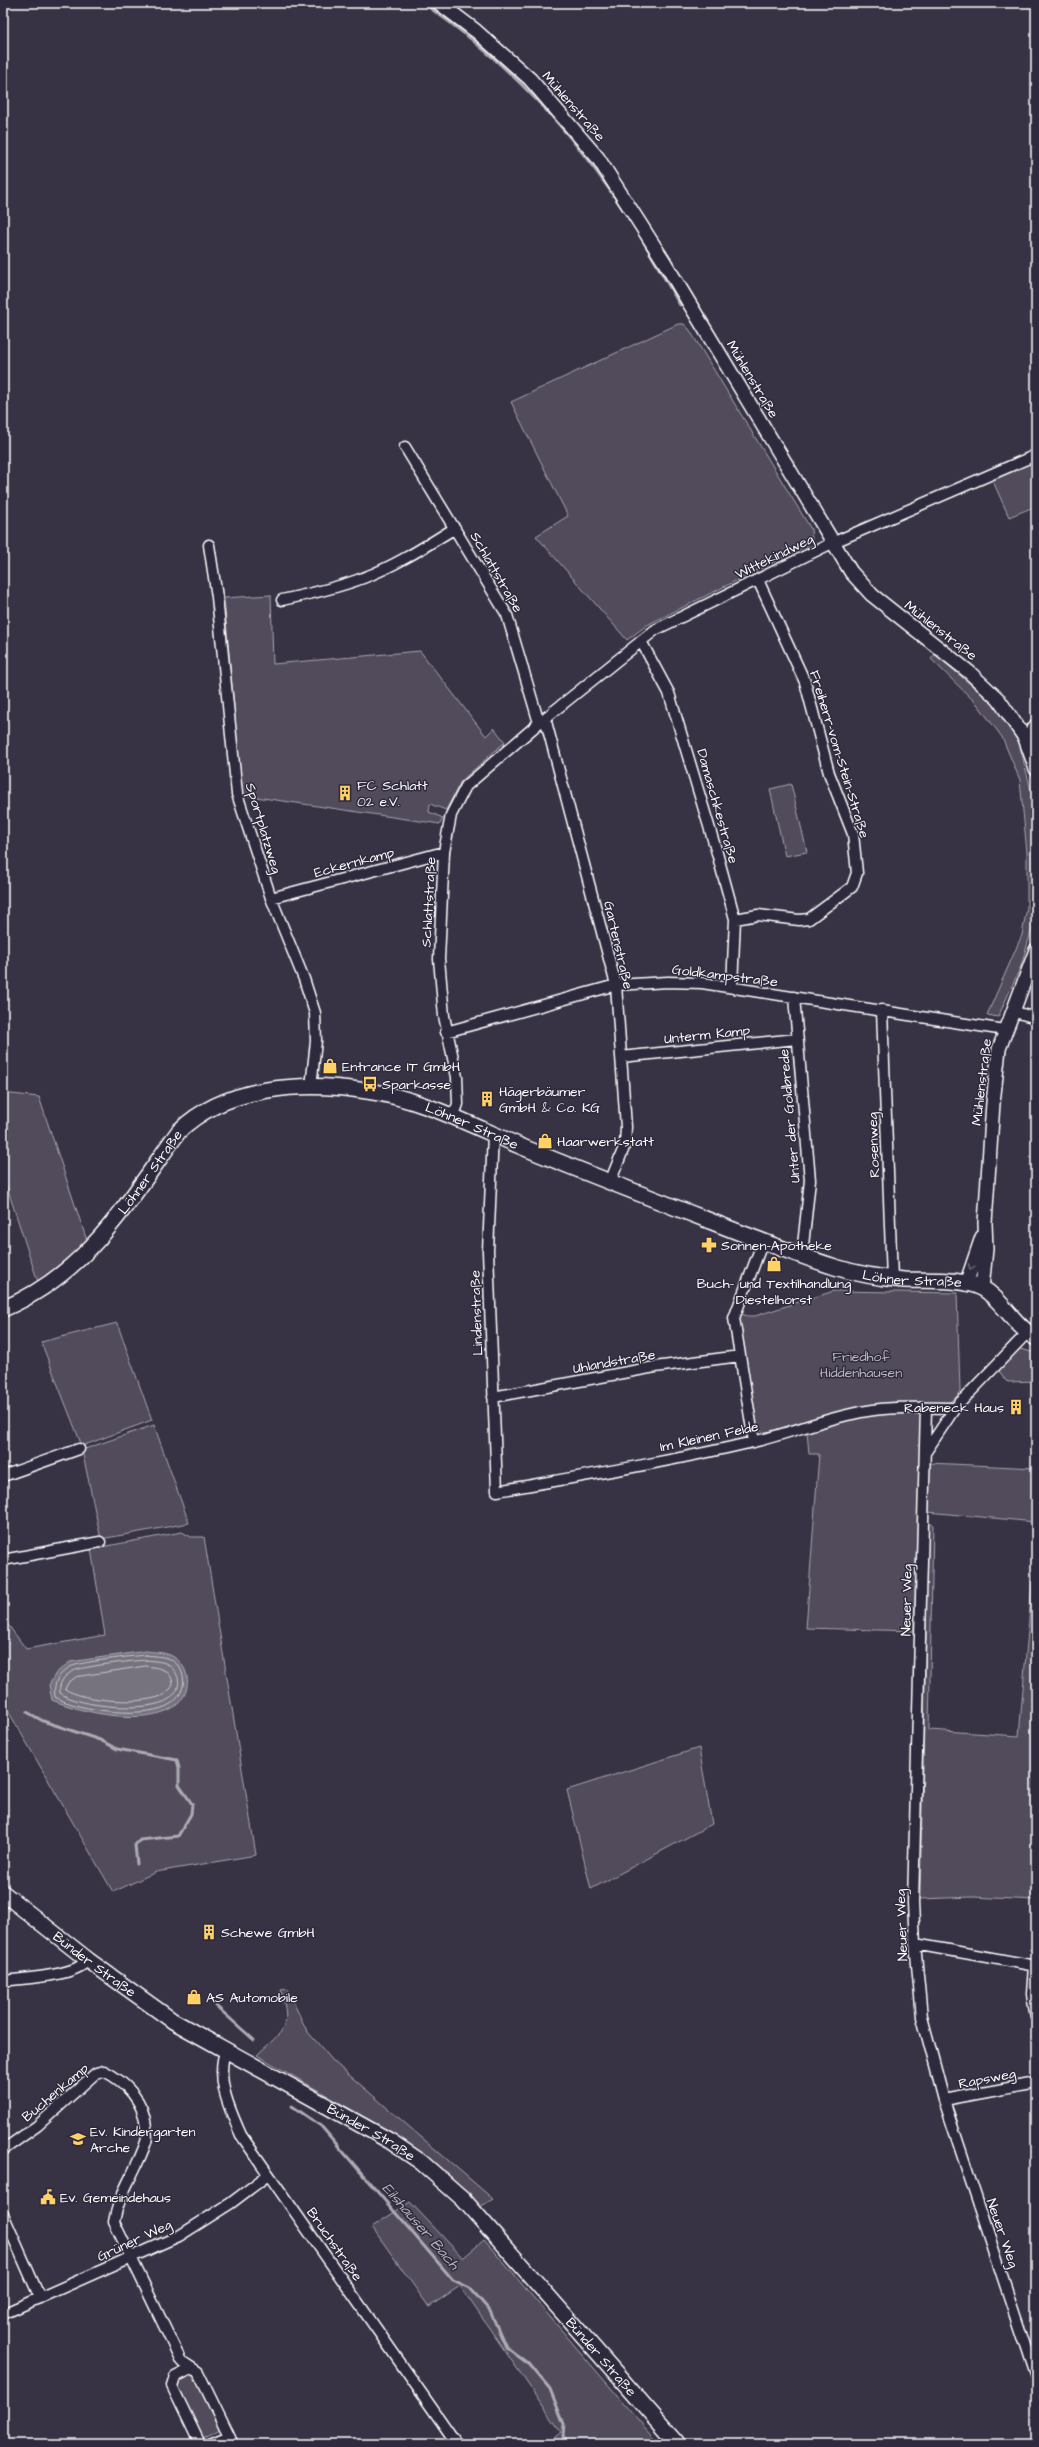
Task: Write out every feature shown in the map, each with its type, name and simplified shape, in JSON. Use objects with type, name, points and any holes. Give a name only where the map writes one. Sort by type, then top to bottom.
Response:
[{"type":"main road","name":"Löhner Straße","points":[[3,1310],[51,1284],[78,1262],[106,1231],[179,1131],[194,1117],[214,1105],[237,1097],[257,1092],[311,1087],[368,1091],[412,1103],[453,1118],[610,1182],[802,1256],[836,1267],[892,1279],[966,1284],[982,1288],[1032,1336]]},
{"type":"main road","name":"Bünder Straße","points":[[3,1893],[88,1960],[173,2021],[390,2141],[444,2181],[463,2199],[678,2444]]},
{"type":"street","name":"Mühlenstraße","points":[[439,3],[476,31],[530,79],[598,158],[665,263],[832,543],[851,572],[872,595],[969,672],[1000,700],[1025,738],[1036,769]]},
{"type":"street","name":"Schlattstraße","points":[[405,447],[507,615],[542,720],[466,786],[451,815],[444,852],[439,958],[446,1032],[457,1077],[458,1104],[453,1118]]},
{"type":"street","name":"Wittekindweg","points":[[542,720],[655,630],[832,543],[1036,455]]},
{"type":"street","points":[[282,600],[315,593],[364,578],[411,555],[455,528]]},
{"type":"street","name":"Sportplatzweg","points":[[209,545],[217,597],[237,794],[271,898],[304,979],[315,1013],[316,1041],[311,1087]]},
{"type":"street","name":"Freiherr-vom-Stein-Straße","points":[[735,919],[758,915],[799,920],[809,919],[852,887],[857,873],[853,834],[830,773],[805,682],[758,580]]},
{"type":"street","name":"Damaschkestraße","points":[[641,641],[669,693],[718,853],[735,919],[732,987]]},
{"type":"street","name":"Gartenstraße","points":[[542,720],[616,985],[626,1127],[625,1145],[610,1182]]},
{"type":"street","points":[[1025,738],[1036,723]]},
{"type":"street","name":"Eckernkamp","points":[[271,898],[444,852]]},
{"type":"street","name":"Mühlenstraße","points":[[982,1288],[986,1249],[985,1223],[992,1103],[999,1049],[1036,950]]},
{"type":"street","name":"Goldkampstraße","points":[[446,1032],[616,985],[668,982],[732,987],[1005,1030]]},
{"type":"street","name":"Unter der Goldbrede","points":[[794,997],[810,1180],[802,1256]]},
{"type":"street","name":"Rosenweg","points":[[882,1010],[892,1279]]},
{"type":"street","points":[[1012,1011],[1036,1018]]},
{"type":"street","name":"Unterm Kamp","points":[[621,1057],[797,1039]]},
{"type":"street","name":"Lindenstraße","points":[[493,1134],[488,1251],[497,1491]]},
{"type":"street","name":"Mühlenstraße","points":[[966,1284],[985,1223]]},
{"type":"street","points":[[754,1442],[734,1318],[763,1241]]},
{"type":"street","points":[[925,1454],[955,1408],[1032,1336]]},
{"type":"street","name":"Uhlandstraße","points":[[493,1397],[655,1367],[740,1356]]},
{"type":"street","points":[[926,1408],[955,1408]]},
{"type":"street","name":"Im Kleinen Felde","points":[[497,1491],[635,1467],[754,1442],[837,1417],[868,1410],[926,1408]]},
{"type":"street","name":"Neuer Weg","points":[[926,1408],[914,1895],[915,1944],[922,2017],[944,2100],[1036,2378]]},
{"type":"street","points":[[3,1476],[79,1449]]},
{"type":"street","points":[[3,1560],[100,1542]]},
{"type":"street","points":[[915,1944],[1035,1966],[1032,1994],[1036,2017]]},
{"type":"street","points":[[3,1981],[68,1972],[83,1966],[88,1960]]},
{"type":"street","name":"Bruchstraße","points":[[226,2049],[222,2058],[222,2078],[227,2104],[241,2135],[457,2444]]},
{"type":"street","name":"Buchenkamp","points":[[4,2147],[37,2126],[96,2073],[104,2071],[120,2079],[135,2095],[145,2120],[147,2141],[126,2182],[117,2204],[114,2222],[181,2361],[191,2369],[198,2372],[231,2440]]},
{"type":"street","name":"Rapsweg","points":[[944,2100],[1036,2083]]},
{"type":"street","name":"Grüner Weg","points":[[3,2314],[131,2259],[179,2236],[231,2203],[268,2175]]},
{"type":"street","points":[[3,2214],[40,2298]]},
{"type":"street","points":[[191,2369],[175,2377],[172,2386],[200,2444]]},
{"type":"street","points":[[210,2444],[231,2440]]},
{"type":"green space","points":[[678,324],[684,324],[689,329],[811,529],[812,539],[808,545],[647,625],[627,640],[536,536],[568,516],[511,402]]},
{"type":"green space","points":[[1036,459],[1036,506],[1009,517],[992,479]]},
{"type":"green space","points":[[271,595],[273,664],[420,651],[486,736],[494,728],[505,742],[461,781],[446,810],[430,804],[429,812],[443,818],[440,824],[242,795],[224,598]]},
{"type":"green space","points":[[935,654],[991,702],[1019,743],[1032,794],[1035,918],[1021,966],[998,1017],[987,1015],[1022,935],[1027,907],[1027,853],[1020,780],[1002,737],[978,705],[931,659]]},
{"type":"green space","points":[[791,784],[807,852],[785,856],[770,789]]},
{"type":"green space","points":[[3,1093],[39,1097],[87,1241],[64,1263],[38,1282],[3,1175]]},
{"type":"green space","name":"Friedhof Hiddenhausen","points":[[834,1291],[957,1293],[960,1391],[949,1403],[921,1412],[914,1631],[806,1628],[819,1454],[809,1454],[807,1431],[763,1432],[756,1428],[739,1318],[741,1314],[755,1316]]},
{"type":"green space","points":[[117,1323],[152,1420],[82,1446],[41,1342]]},
{"type":"green space","points":[[1020,1349],[1036,1353],[1036,1381],[1009,1382],[1006,1381],[998,1369]]},
{"type":"green space","points":[[154,1425],[189,1523],[101,1539],[82,1450]]},
{"type":"green space","points":[[929,1463],[1036,1468],[1036,1522],[927,1512]]},
{"type":"green space","points":[[926,1523],[933,1524],[929,1730],[1019,1736],[1036,1536],[1036,1900],[972,1897],[920,1899],[926,1635]]},
{"type":"green space","points":[[182,1532],[191,1537],[204,1537],[256,1855],[156,1872],[113,1892],[3,1702],[3,1618],[26,1649],[105,1635],[91,1549]]},
{"type":"green space","points":[[699,1748],[712,1824],[591,1889],[567,1790]]},
{"type":"green space","points":[[287,1989],[307,2031],[334,2062],[493,2199],[480,2207],[412,2147],[390,2132],[257,2055],[274,2040],[283,2028],[286,2013],[281,1990]]},
{"type":"green space","points":[[410,2202],[463,2258],[484,2240],[659,2444],[547,2444],[561,2432],[460,2286],[429,2307],[372,2227]]},
{"type":"green space","points":[[193,2373],[220,2429],[203,2438],[176,2382]]},
{"type":"water","points":[[146,1651],[170,1655],[183,1666],[186,1672],[187,1687],[184,1695],[174,1707],[161,1713],[130,1717],[96,1713],[52,1700],[49,1685],[56,1673],[70,1662]]},
{"type":"waterway","points":[[423,3],[481,47],[534,97],[581,151],[624,211]]},
{"type":"waterway","points":[[642,239],[680,305]]},
{"type":"waterway","name":"Eilshauser Bach","points":[[27,1712],[43,1721],[100,1740],[117,1749],[177,1760],[179,1768],[179,1785],[192,1804],[191,1814],[178,1836],[140,1840],[135,1845],[137,1864]]},
{"type":"waterway","name":"Eilshauser Bach","points":[[216,2006],[254,2040]]},
{"type":"waterway","name":"Eilshauser Bach","points":[[292,2106],[321,2126],[453,2280],[470,2288],[490,2311],[506,2347],[530,2365],[550,2389],[564,2424],[563,2437],[568,2444]]},
{"type":"place","name":"FC Schlatt 02 e.V.","points":[[345,793]]},
{"type":"place","name":"Entrance IT GmbH","points":[[330,1066]]},
{"type":"place","name":"Sparkasse","points":[[370,1084]]},
{"type":"place","name":"Hägerbäumer GmbH & Co. KG","points":[[487,1099]]},
{"type":"place","name":"Haarwerkstatt","points":[[545,1141]]},
{"type":"place","name":"Sonnen-Apotheke","points":[[709,1245]]},
{"type":"place","name":"Buch- und Textilhandlung Diestelhorst","points":[[774,1264]]},
{"type":"place","name":"Rabeneck Haus","points":[[1016,1407]]},
{"type":"place","name":"Schewe GmbH","points":[[209,1932]]},
{"type":"place","name":"AS Automobile","points":[[194,1997]]},
{"type":"place","name":"Ev. Kindergarten Arche","points":[[78,2139]]},
{"type":"place","name":"Ev. Gemeindehaus","points":[[48,2197]]}]
